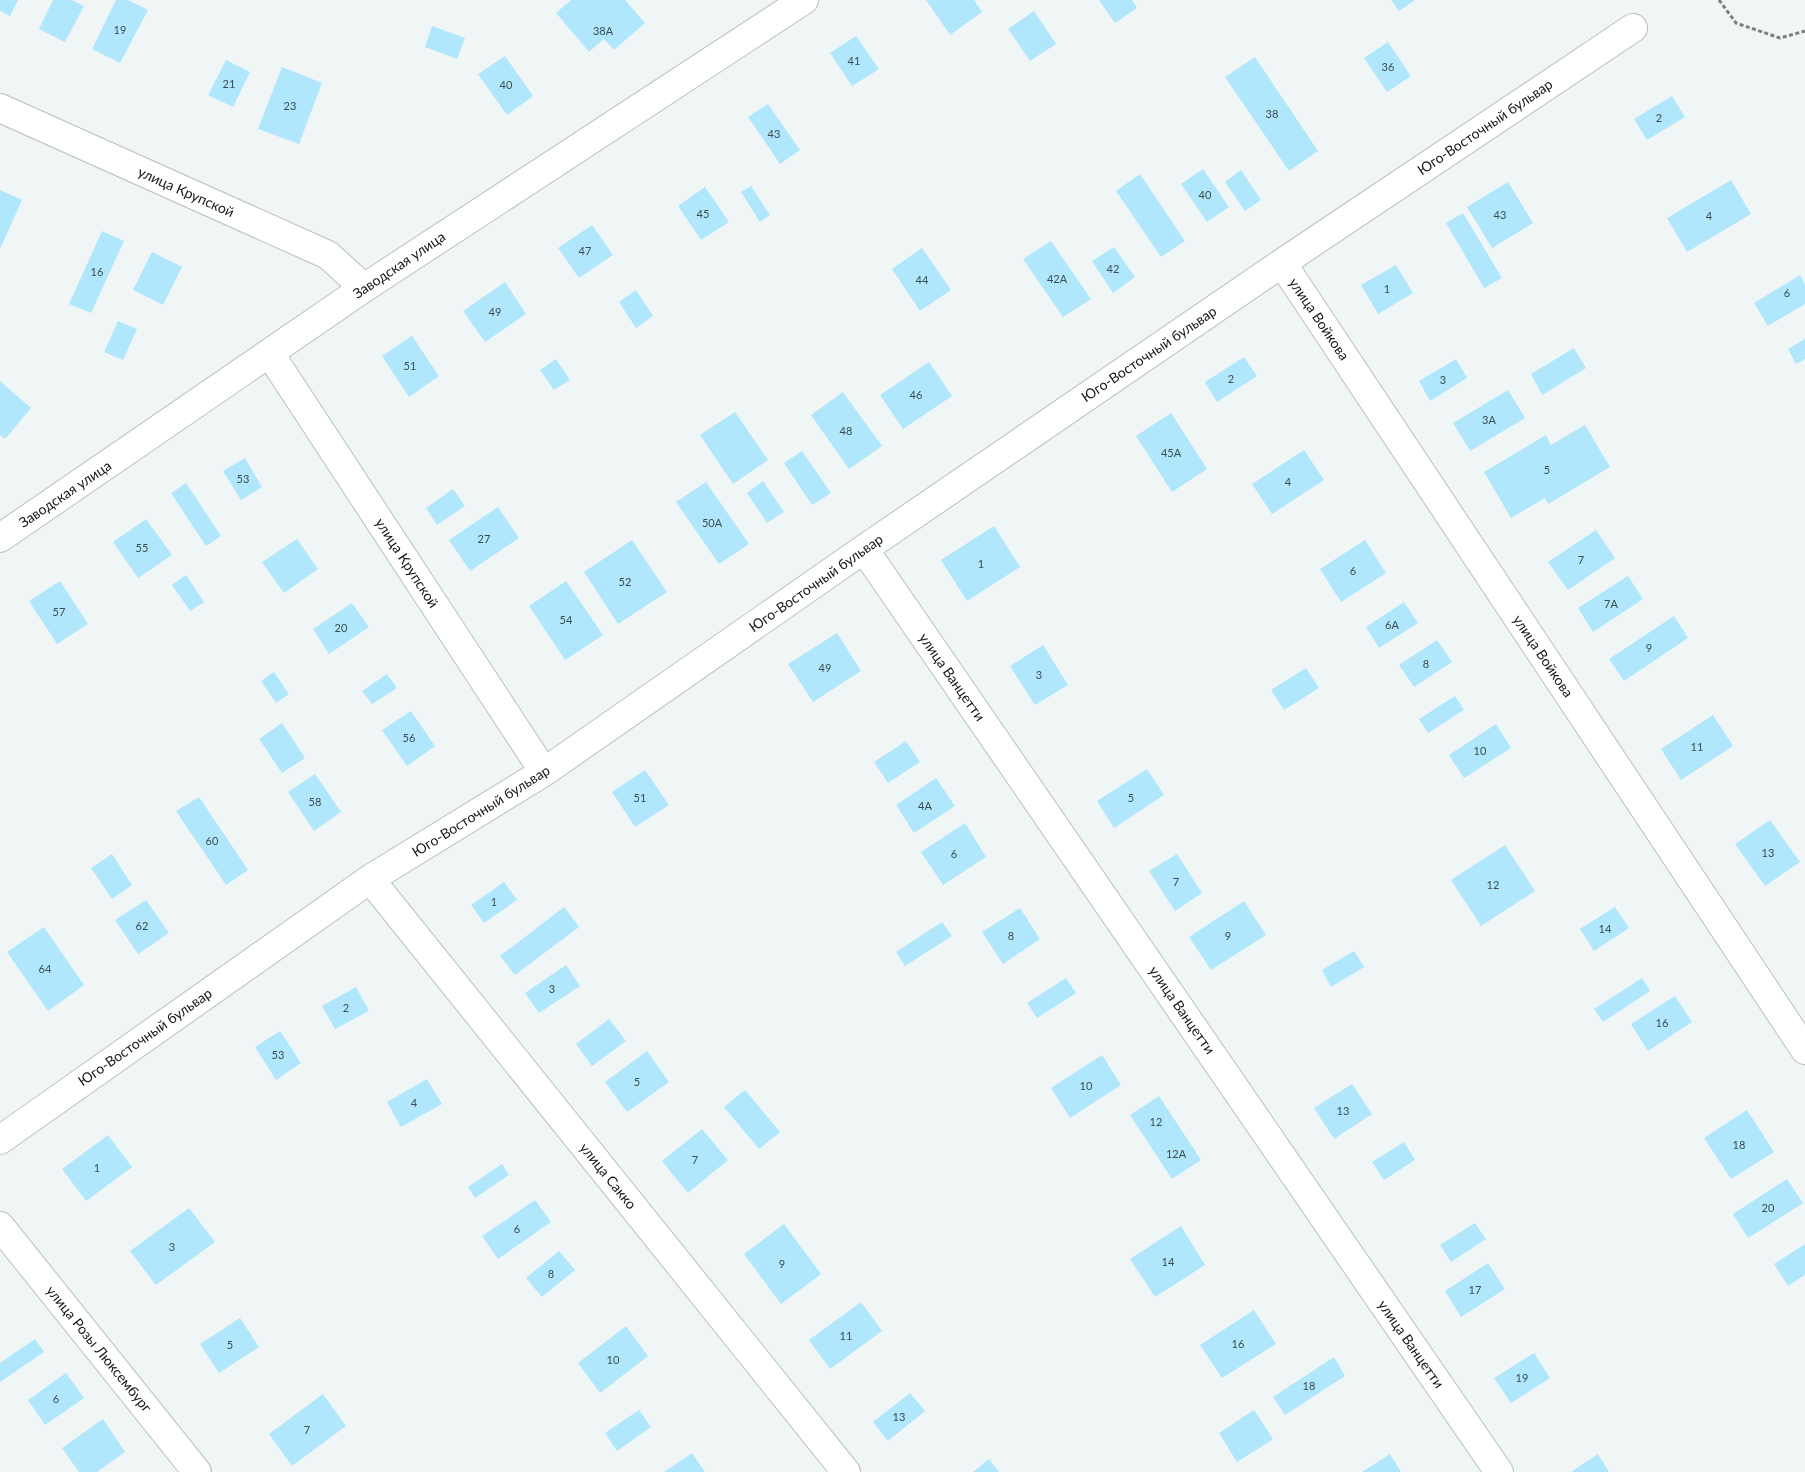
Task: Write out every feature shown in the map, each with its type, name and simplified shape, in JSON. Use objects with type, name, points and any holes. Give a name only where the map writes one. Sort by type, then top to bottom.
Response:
[{"type":"street","name":"Заводская улица","points":[[0,538],[364,288],[804,0]]},
{"type":"street","name":"Юго-Восточный бульвар","points":[[0,1140],[370,879],[544,772],[864,549],[1282,263],[1633,28]]},
{"type":"street","name":"улица Крупской","points":[[0,108],[328,256],[364,288]]},
{"type":"street","name":"улица Войкова","points":[[1282,263],[1805,1050]]},
{"type":"street","name":"улица Крупской","points":[[270,354],[544,772]]},
{"type":"street","name":"улица Ванцетти","points":[[864,549],[1499,1472]]},
{"type":"street","name":"улица Сакко","points":[[370,879],[846,1472]]},
{"type":"street","name":"улица Розы Люксембург","points":[[0,1226],[197,1472]]},
{"type":"path","points":[[1719,0],[1736,23],[1780,38],[1805,31]]},
{"type":"building","points":[[0,0],[18,0],[10,16],[0,11]]},
{"type":"building","points":[[53,0],[72,0],[84,6],[65,42],[39,29]]},
{"type":"building","points":[[116,0],[128,0],[148,10],[120,63],[92,49]]},
{"type":"building","points":[[571,0],[625,0],[645,23],[614,50],[604,39],[589,52],[556,13]]},
{"type":"building","points":[[926,0],[974,0],[982,12],[950,35]]},
{"type":"building","points":[[1099,0],[1132,0],[1137,8],[1115,23]]},
{"type":"building","points":[[1391,0],[1415,0],[1399,11]]},
{"type":"building","points":[[1034,11],[1056,44],[1030,61],[1008,29]]},
{"type":"building","points":[[432,26],[465,38],[457,59],[425,47]]},
{"type":"building","points":[[856,36],[879,69],[852,86],[830,53]]},
{"type":"building","points":[[1388,42],[1411,76],[1387,92],[1364,58]]},
{"type":"building","points":[[505,56],[533,96],[507,115],[478,74]]},
{"type":"building","points":[[1255,57],[1318,151],[1289,171],[1225,77]]},
{"type":"building","points":[[226,60],[250,72],[233,107],[208,95]]},
{"type":"building","points":[[282,67],[322,83],[299,144],[258,129]]},
{"type":"building","points":[[1672,96],[1685,117],[1647,140],[1634,119]]},
{"type":"building","points":[[768,104],[800,150],[780,164],[748,117]]},
{"type":"building","points":[[1203,169],[1229,207],[1207,222],[1181,184]]},
{"type":"building","points":[[1241,170],[1261,200],[1245,211],[1225,182]]},
{"type":"building","points":[[1140,174],[1185,241],[1161,257],[1116,191]]},
{"type":"building","points":[[1731,180],[1751,214],[1687,252],[1667,218]]},
{"type":"building","points":[[1508,182],[1533,223],[1492,248],[1467,207]]},
{"type":"building","points":[[751,186],[770,215],[760,222],[741,192]]},
{"type":"building","points":[[705,187],[729,222],[701,240],[678,206]]},
{"type":"building","points":[[0,190],[22,200],[0,249]]},
{"type":"building","points":[[1463,213],[1502,278],[1484,288],[1446,223]]},
{"type":"building","points":[[592,225],[613,255],[579,278],[558,248]]},
{"type":"building","points":[[102,231],[124,241],[91,313],[69,304]]},
{"type":"building","points":[[1051,241],[1091,299],[1063,317],[1023,259]]},
{"type":"building","points":[[1114,247],[1135,277],[1113,293],[1092,261]]},
{"type":"building","points":[[922,248],[951,290],[920,311],[892,269]]},
{"type":"building","points":[[152,252],[182,267],[163,305],[133,290]]},
{"type":"building","points":[[1396,265],[1413,293],[1378,314],[1361,285]]},
{"type":"building","points":[[1800,275],[1805,284],[1805,304],[1768,326],[1754,303]]},
{"type":"building","points":[[505,282],[526,314],[485,342],[463,311]]},
{"type":"building","points":[[636,290],[653,316],[636,328],[619,302]]},
{"type":"building","points":[[118,321],[137,329],[123,360],[104,352]]},
{"type":"building","points":[[412,336],[439,376],[409,397],[382,356]]},
{"type":"building","points":[[1805,339],[1805,359],[1796,364],[1788,349]]},
{"type":"building","points":[[1574,348],[1586,368],[1542,395],[1531,374]]},
{"type":"building","points":[[1244,357],[1257,376],[1217,402],[1205,382]]},
{"type":"building","points":[[556,359],[570,380],[554,390],[540,370]]},
{"type":"building","points":[[1456,359],[1467,378],[1430,401],[1419,381]]},
{"type":"building","points":[[929,362],[952,396],[903,429],[880,395]]},
{"type":"building","points":[[0,381],[31,408],[5,439],[0,435]]},
{"type":"building","points":[[1508,390],[1525,418],[1470,451],[1453,423]]},
{"type":"building","points":[[843,392],[882,446],[849,469],[811,415]]},
{"type":"building","points":[[735,412],[768,460],[733,484],[700,435]]},
{"type":"building","points":[[1171,413],[1207,469],[1172,492],[1136,436]]},
{"type":"building","points":[[1585,425],[1610,467],[1548,504],[1545,498],[1511,518],[1484,472],[1546,435],[1551,445]]},
{"type":"building","points":[[1304,450],[1324,480],[1272,514],[1252,484]]},
{"type":"building","points":[[802,451],[831,493],[812,505],[784,463]]},
{"type":"building","points":[[245,458],[262,487],[241,500],[223,471]]},
{"type":"building","points":[[763,481],[784,512],[767,523],[747,493]]},
{"type":"building","points":[[706,482],[749,544],[719,564],[676,502]]},
{"type":"building","points":[[186,483],[221,536],[206,546],[171,493]]},
{"type":"building","points":[[453,489],[465,506],[437,525],[426,508]]},
{"type":"building","points":[[498,507],[519,538],[470,571],[449,540]]},
{"type":"building","points":[[146,519],[172,555],[138,578],[113,542]]},
{"type":"building","points":[[994,526],[1020,567],[967,601],[941,560]]},
{"type":"building","points":[[1596,530],[1615,558],[1568,590],[1548,562]]},
{"type":"building","points":[[297,539],[318,569],[284,593],[262,562]]},
{"type":"building","points":[[632,540],[667,592],[618,624],[584,572]]},
{"type":"building","points":[[1365,540],[1386,573],[1341,602],[1320,569]]},
{"type":"building","points":[[186,575],[204,602],[190,611],[172,585]]},
{"type":"building","points":[[1628,576],[1643,599],[1593,632],[1578,608]]},
{"type":"building","points":[[60,581],[88,624],[57,644],[29,601]]},
{"type":"building","points":[[566,581],[603,635],[565,660],[529,606]]},
{"type":"building","points":[[1404,602],[1418,623],[1379,648],[1366,627]]},
{"type":"building","points":[[352,603],[369,627],[329,654],[313,629]]},
{"type":"building","points":[[1674,616],[1688,638],[1624,681],[1609,659]]},
{"type":"building","points":[[837,633],[861,671],[813,702],[788,664]]},
{"type":"building","points":[[1437,640],[1452,662],[1414,687],[1399,665]]},
{"type":"building","points":[[1043,645],[1068,685],[1035,705],[1010,666]]},
{"type":"building","points":[[1306,668],[1319,688],[1284,710],[1271,690]]},
{"type":"building","points":[[274,672],[289,694],[276,703],[261,681]]},
{"type":"building","points":[[387,674],[397,688],[372,704],[362,691]]},
{"type":"building","points":[[1455,696],[1464,710],[1428,733],[1419,719]]},
{"type":"building","points":[[411,711],[435,746],[407,766],[382,730]]},
{"type":"building","points":[[1713,715],[1733,746],[1681,780],[1661,749]]},
{"type":"building","points":[[282,723],[305,758],[282,773],[259,739]]},
{"type":"building","points":[[1496,724],[1511,748],[1464,778],[1449,755]]},
{"type":"building","points":[[906,741],[920,762],[888,783],[874,762]]},
{"type":"building","points":[[1147,769],[1164,795],[1114,828],[1097,801]]},
{"type":"building","points":[[645,770],[669,805],[635,827],[612,792]]},
{"type":"building","points":[[315,774],[341,812],[314,831],[288,792]]},
{"type":"building","points":[[936,778],[955,806],[914,833],[896,805]]},
{"type":"building","points":[[199,797],[248,870],[226,885],[176,811]]},
{"type":"building","points":[[1770,820],[1800,862],[1765,886],[1735,844]]},
{"type":"building","points":[[965,823],[986,857],[943,885],[921,852]]},
{"type":"building","points":[[1505,845],[1535,891],[1481,926],[1451,880]]},
{"type":"building","points":[[112,854],[132,885],[112,899],[91,868]]},
{"type":"building","points":[[1177,854],[1202,893],[1175,911],[1149,871]]},
{"type":"building","points":[[504,882],[517,900],[484,923],[471,905]]},
{"type":"building","points":[[146,900],[169,933],[138,954],[115,920]]},
{"type":"building","points":[[1244,901],[1266,935],[1211,970],[1189,937]]},
{"type":"building","points":[[564,907],[579,927],[515,975],[500,956]]},
{"type":"building","points":[[1615,907],[1629,928],[1594,951],[1580,929]]},
{"type":"building","points":[[1020,908],[1040,939],[1003,964],[982,932]]},
{"type":"building","points":[[942,922],[952,936],[905,966],[896,952]]},
{"type":"building","points":[[44,927],[84,985],[48,1011],[7,952]]},
{"type":"building","points":[[1354,951],[1364,967],[1331,987],[1322,970]]},
{"type":"building","points":[[566,965],[580,986],[539,1013],[525,993]]},
{"type":"building","points":[[1066,978],[1076,993],[1037,1018],[1027,1003]]},
{"type":"building","points":[[1642,978],[1650,991],[1603,1022],[1594,1009]]},
{"type":"building","points":[[356,987],[369,1011],[335,1029],[322,1006]]},
{"type":"building","points":[[1675,996],[1692,1022],[1648,1051],[1631,1024]]},
{"type":"building","points":[[609,1019],[626,1041],[592,1066],[576,1044]]},
{"type":"building","points":[[280,1031],[301,1063],[276,1080],[255,1047]]},
{"type":"building","points":[[647,1051],[669,1082],[627,1112],[605,1082]]},
{"type":"building","points":[[1102,1055],[1121,1085],[1070,1118],[1051,1088]]},
{"type":"building","points":[[427,1079],[442,1104],[401,1127],[387,1102]]},
{"type":"building","points":[[1352,1084],[1372,1114],[1334,1139],[1314,1108]]},
{"type":"building","points":[[745,1090],[780,1132],[759,1149],[724,1107]]},
{"type":"building","points":[[1159,1096],[1201,1160],[1172,1179],[1130,1115]]},
{"type":"building","points":[[1747,1110],[1774,1152],[1731,1179],[1704,1138]]},
{"type":"building","points":[[702,1129],[728,1160],[688,1193],[662,1161]]},
{"type":"building","points":[[108,1135],[132,1167],[86,1201],[62,1169]]},
{"type":"building","points":[[1404,1142],[1415,1160],[1384,1180],[1372,1162]]},
{"type":"building","points":[[502,1164],[509,1175],[475,1198],[468,1187]]},
{"type":"building","points":[[1787,1179],[1803,1203],[1748,1238],[1733,1214]]},
{"type":"building","points":[[535,1200],[551,1222],[498,1259],[482,1236]]},
{"type":"building","points":[[189,1208],[215,1242],[156,1285],[130,1251]]},
{"type":"building","points":[[1475,1223],[1486,1239],[1451,1262],[1440,1245]]},
{"type":"building","points":[[784,1224],[821,1274],[781,1304],[744,1254]]},
{"type":"building","points":[[1181,1226],[1205,1265],[1155,1297],[1130,1259]]},
{"type":"building","points":[[1805,1244],[1805,1275],[1788,1286],[1774,1264]]},
{"type":"building","points":[[559,1251],[575,1270],[542,1297],[526,1278]]},
{"type":"building","points":[[1488,1263],[1505,1289],[1461,1317],[1445,1291]]},
{"type":"building","points":[[861,1302],[882,1331],[830,1369],[809,1340]]},
{"type":"building","points":[[1254,1310],[1276,1344],[1222,1378],[1200,1345]]},
{"type":"building","points":[[240,1318],[259,1347],[219,1373],[200,1344]]},
{"type":"building","points":[[626,1326],[648,1356],[600,1393],[578,1363]]},
{"type":"building","points":[[35,1339],[44,1352],[0,1382],[0,1363]]},
{"type":"building","points":[[1534,1353],[1550,1378],[1511,1403],[1494,1378]]},
{"type":"building","points":[[1334,1357],[1345,1376],[1285,1415],[1273,1397]]},
{"type":"building","points":[[66,1373],[84,1398],[45,1425],[28,1400]]},
{"type":"building","points":[[910,1393],[925,1411],[888,1441],[873,1422]]},
{"type":"building","points":[[323,1394],[346,1426],[292,1466],[269,1434]]},
{"type":"building","points":[[639,1410],[651,1427],[617,1451],[605,1433]]},
{"type":"building","points":[[1254,1410],[1273,1439],[1237,1462],[1219,1433]]},
{"type":"building","points":[[103,1419],[125,1452],[97,1472],[79,1472],[62,1448]]},
{"type":"building","points":[[692,1453],[705,1472],[664,1472]]},
{"type":"building","points":[[1390,1454],[1401,1472],[1362,1472]]},
{"type":"building","points":[[1598,1454],[1609,1472],[1571,1472]]},
{"type":"building","points":[[989,1459],[999,1472],[973,1472]]}]
